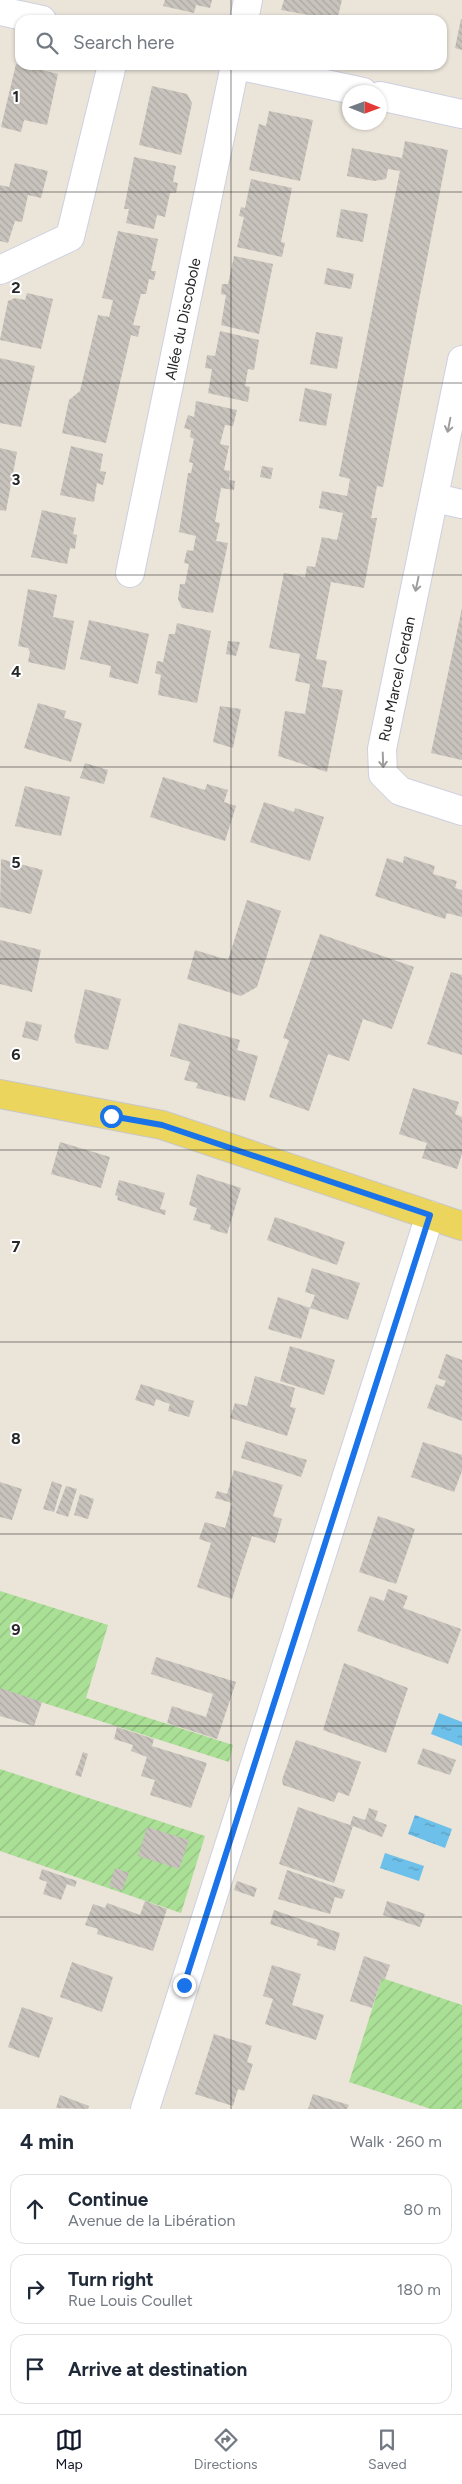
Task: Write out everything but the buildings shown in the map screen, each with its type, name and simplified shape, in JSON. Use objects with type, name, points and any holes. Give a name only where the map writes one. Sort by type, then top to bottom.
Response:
[{"type":"main road","points":[[0,1094],[162,1125],[462,1226]]},
{"type":"street","points":[[245,15],[248,0]]},
{"type":"street","points":[[0,11],[19,15]]},
{"type":"street","points":[[0,270],[70,237],[111,70]]},
{"type":"street","name":"Allée du Discobole","points":[[130,573],[235,70]]},
{"type":"street","points":[[260,70],[342,88]]},
{"type":"street","points":[[387,98],[462,114]]},
{"type":"street","name":"Rue Marcel Cerdan","points":[[462,360],[382,750],[383,774],[400,791],[462,811]]},
{"type":"street","points":[[434,498],[462,504]]},
{"type":"street","points":[[145,2109],[430,1215]]},
{"type":"green space","points":[[0,1591],[108,1625],[86,1698],[233,1745],[229,1762],[0,1689]]},
{"type":"green space","points":[[0,1769],[205,1836],[181,1913],[0,1851]]},
{"type":"green space","points":[[382,1978],[462,2005],[462,2109],[431,2109],[349,2082]]},
{"type":"water","points":[[439,1713],[462,1722],[462,1746],[431,1734]]},
{"type":"water","points":[[415,1815],[452,1829],[445,1848],[408,1834]]},
{"type":"water","points":[[385,1853],[424,1866],[419,1881],[380,1868]]},
{"type":"route","points":[[111,1116],[162,1125],[430,1215],[184,1985]]}]
